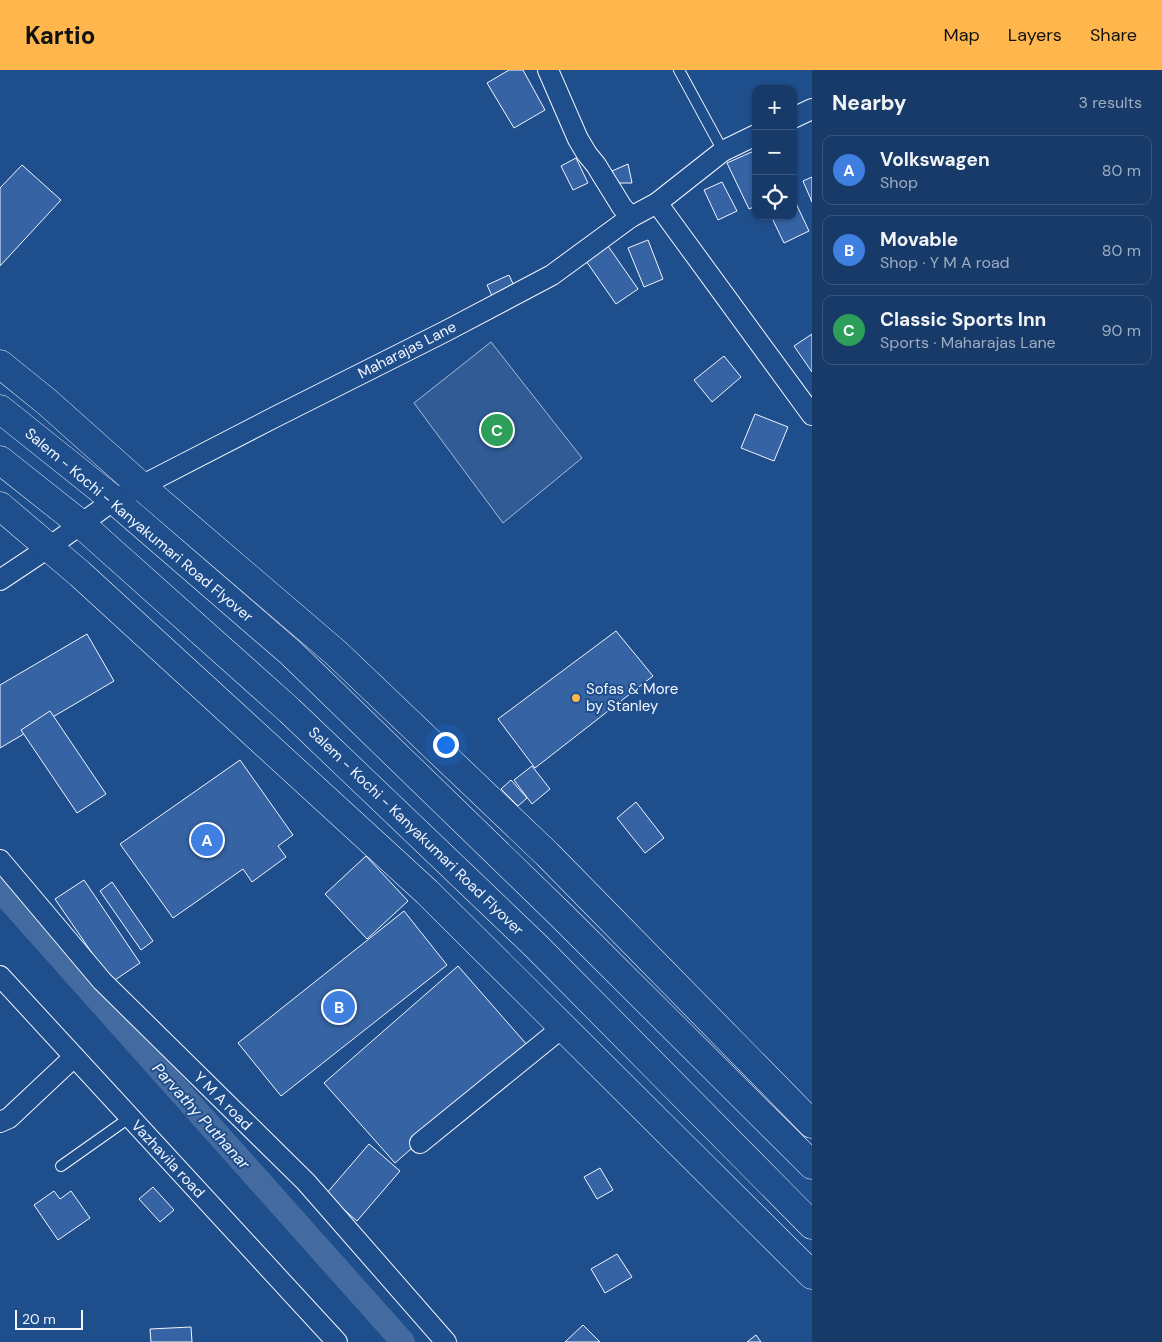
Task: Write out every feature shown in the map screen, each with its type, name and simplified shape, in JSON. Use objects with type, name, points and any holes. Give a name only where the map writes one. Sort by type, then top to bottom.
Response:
[{"type":"main road","points":[[0,364],[47,402],[140,486],[336,654],[546,854],[812,1124]]},
{"type":"main road","name":"Salem - Kochi - Kanyakumari Road Flyover","points":[[0,409],[114,500],[291,653],[569,923],[812,1166]]},
{"type":"main road","name":"Salem - Kochi - Kanyakumari Road Flyover","points":[[0,460],[82,525],[289,710],[529,939],[812,1225]]},
{"type":"main road","points":[[0,506],[80,574],[427,892],[812,1276]]},
{"type":"street","points":[[548,70],[578,139],[622,207],[631,217]]},
{"type":"street","points":[[797,116],[812,109]]},
{"type":"street","name":"Maharajas Lane","points":[[0,580],[82,525],[114,500],[552,275],[631,217],[657,203],[723,151],[752,137]]},
{"type":"street","points":[[657,203],[812,415]]},
{"type":"street","name":"Y M A road","points":[[0,860],[102,982],[306,1182],[446,1342]]},
{"type":"street","name":"Vazhavila road","points":[[0,976],[337,1342]]},
{"type":"street","points":[[420,1143],[563,1027]]},
{"type":"street","points":[[0,1122],[8,1118],[74,1057]]},
{"type":"lane","points":[[679,70],[723,151]]},
{"type":"lane","points":[[61,1166],[129,1118]]},
{"type":"shaded area","points":[[491,342],[582,458],[503,523],[414,403]]},
{"type":"building","points":[[509,70],[523,70],[545,110],[514,128],[487,83]]},
{"type":"building","points":[[752,152],[752,208],[749,209],[727,163]]},
{"type":"building","points":[[576,158],[588,183],[573,190],[561,166]]},
{"type":"building","points":[[628,164],[632,183],[617,183],[612,171]]},
{"type":"building","points":[[22,165],[61,200],[0,266],[0,188]]},
{"type":"building","points":[[812,177],[812,202],[803,181]]},
{"type":"building","points":[[722,182],[737,211],[718,220],[704,190]]},
{"type":"building","points":[[797,206],[809,231],[784,243],[773,220],[797,220]]},
{"type":"building","points":[[648,240],[663,279],[644,287],[628,248]]},
{"type":"building","points":[[608,246],[638,289],[616,304],[586,261]]},
{"type":"building","points":[[509,275],[515,288],[493,298],[487,285]]},
{"type":"building","points":[[812,334],[812,372],[794,346]]},
{"type":"building","points":[[724,356],[741,377],[712,402],[694,380]]},
{"type":"building","points":[[755,414],[788,427],[774,461],[741,448]]},
{"type":"building","name":"Sofas & More by Stanley","points":[[616,631],[653,676],[535,768],[498,719]]},
{"type":"building","points":[[87,634],[114,681],[0,748],[0,685]]},
{"type":"building","points":[[50,711],[106,794],[77,813],[21,730]]},
{"type":"building","points":[[240,760],[293,835],[278,846],[286,857],[252,882],[243,869],[173,918],[120,844]]},
{"type":"building","points":[[532,766],[550,789],[532,804],[514,780]]},
{"type":"building","points":[[511,780],[527,798],[518,806],[501,789]]},
{"type":"building","points":[[636,802],[664,838],[645,853],[617,818]]},
{"type":"building","points":[[366,856],[408,901],[367,939],[325,894]]},
{"type":"building","points":[[84,880],[140,963],[112,982],[55,899]]},
{"type":"building","points":[[112,882],[153,941],[141,950],[100,891]]},
{"type":"building","points":[[404,911],[447,965],[281,1096],[238,1043]]},
{"type":"building","points":[[458,966],[528,1046],[395,1163],[324,1083]]},
{"type":"building","points":[[369,1144],[400,1171],[357,1221],[326,1194]]},
{"type":"building","points":[[600,1168],[613,1190],[597,1199],[584,1177]]},
{"type":"building","points":[[153,1187],[174,1210],[160,1222],[139,1199]]},
{"type":"building","points":[[54,1191],[60,1199],[71,1191],[90,1218],[58,1240],[34,1205]]},
{"type":"building","points":[[617,1254],[632,1277],[605,1293],[591,1269]]},
{"type":"building","points":[[583,1325],[600,1342],[565,1342]]},
{"type":"building","points":[[191,1327],[192,1342],[151,1342],[150,1329]]},
{"type":"building","points":[[756,1335],[761,1342],[747,1342]]},
{"type":"waterway","name":"Parvathy Puthanar","points":[[0,890],[403,1342]]},
{"type":"place","name":"Classic Sports Inn","points":[[497,430]]},
{"type":"place","name":"Sofas & More by Stanley","points":[[576,698]]},
{"type":"place","name":"Volkswagen","points":[[207,840]]},
{"type":"place","name":"Movable","points":[[339,1007]]}]
